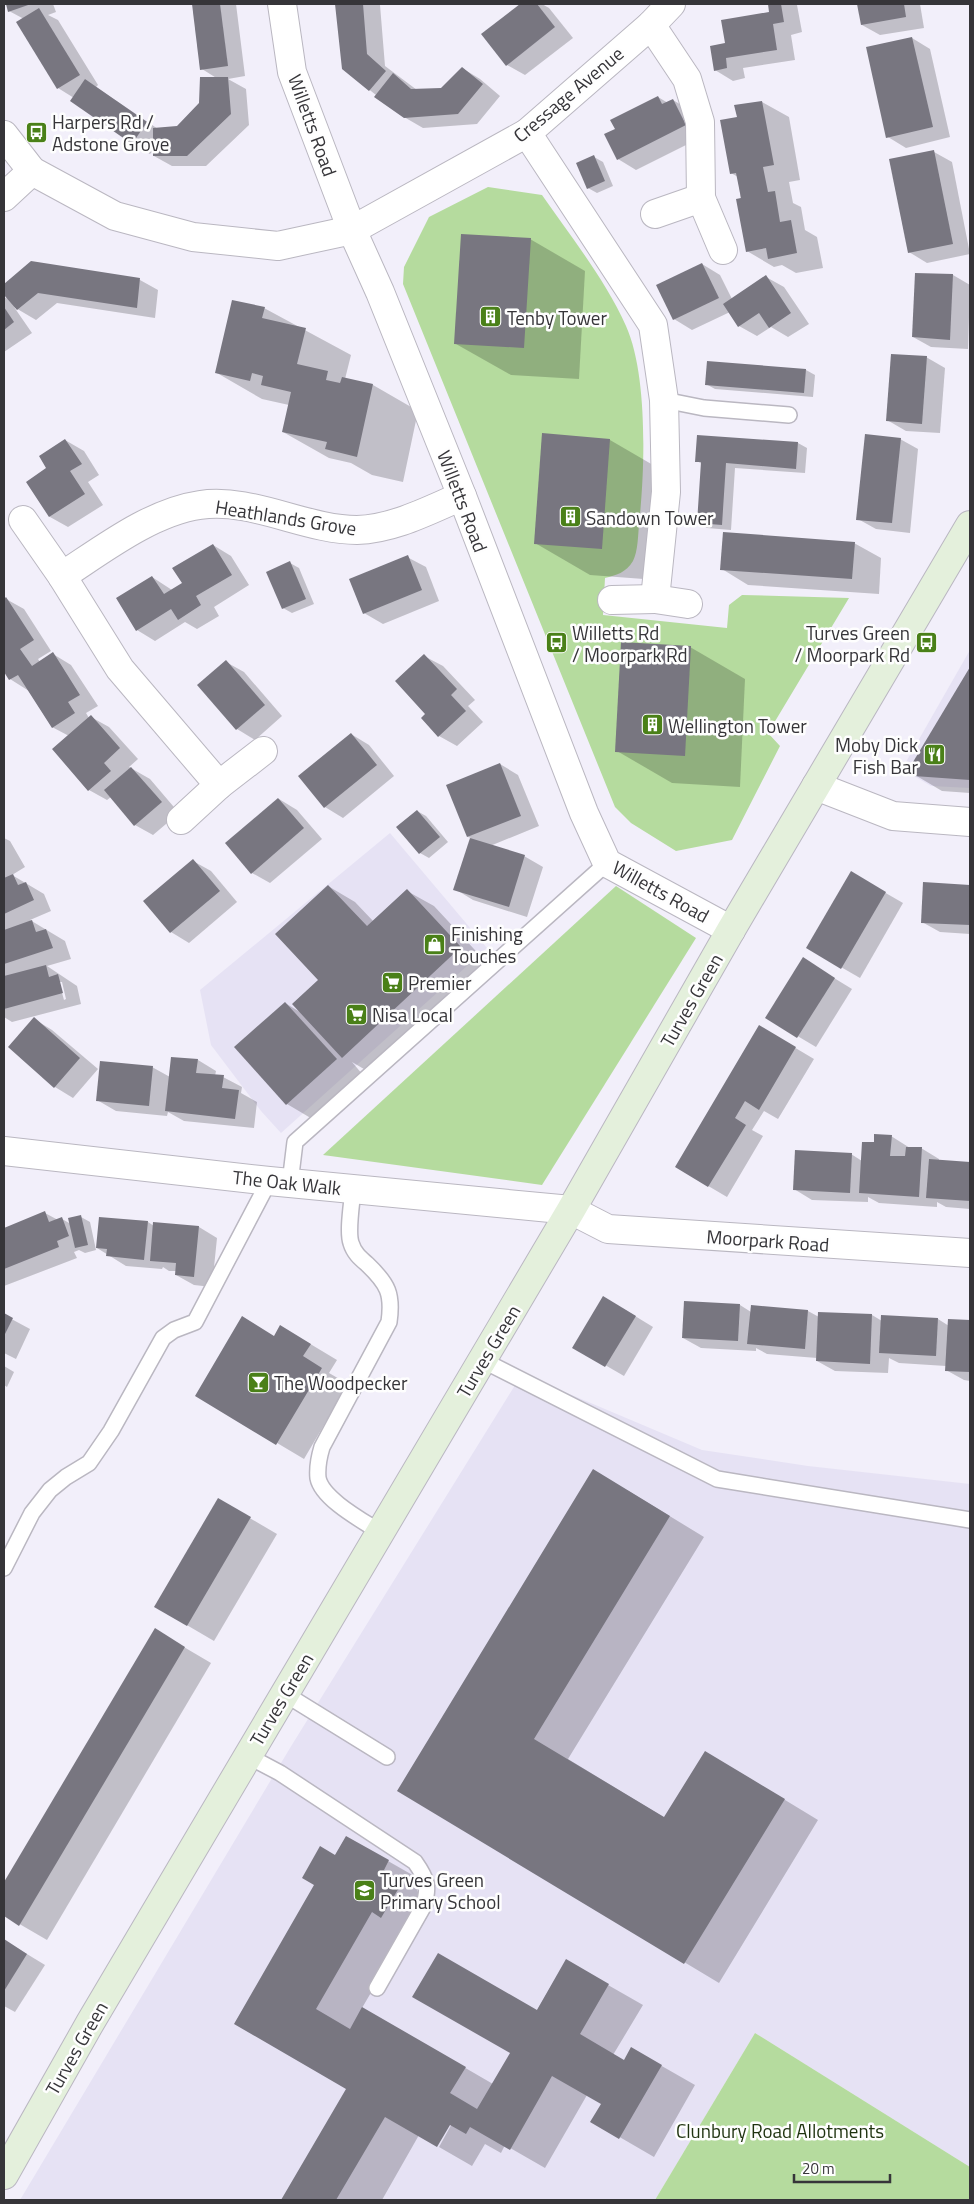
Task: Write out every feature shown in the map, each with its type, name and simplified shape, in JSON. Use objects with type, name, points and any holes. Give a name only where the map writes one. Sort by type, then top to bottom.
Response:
[{"type":"street","name":"Willetts Road","points":[[282,4],[292,72],[352,230],[380,292],[462,496],[584,813],[607,863],[731,930]]},
{"type":"street","name":"Cressage Avenue","points":[[32,171],[115,216],[192,237],[278,246],[352,230],[527,133],[651,25],[670,4]]},
{"type":"street","points":[[651,25],[686,79],[700,122],[701,198],[723,250]]},
{"type":"street","points":[[527,133],[653,324],[664,400],[666,492],[655,599]]},
{"type":"street","points":[[4,135],[32,171],[4,197]]},
{"type":"street","points":[[655,214],[701,198]]},
{"type":"street","name":"Heathlands Grove","points":[[62,576],[123,537],[162,516],[200,505],[239,506],[322,526],[358,530],[397,523],[462,496]]},
{"type":"street","points":[[23,520],[62,576],[120,669],[219,785]]},
{"type":"street","name":"Turves Green","points":[[4,2175],[90,2023],[571,1210],[731,930],[970,525]]},
{"type":"street","points":[[612,600],[655,599],[688,604]]},
{"type":"street","points":[[181,820],[219,785],[263,751]]},
{"type":"street","points":[[816,786],[893,816],[970,822]]},
{"type":"street","name":"The Oak Walk","points":[[4,1151],[280,1182],[571,1210]]},
{"type":"street","name":"Moorpark Road","points":[[571,1210],[608,1229],[970,1253]]},
{"type":"lane","points":[[664,400],[704,408],[789,415]]},
{"type":"lane","points":[[4,1568],[32,1513],[50,1490],[66,1477],[89,1463],[106,1439],[163,1338],[174,1330],[194,1322],[280,1182],[295,1142],[607,863]]},
{"type":"lane","points":[[353,1189],[350,1241],[356,1254],[381,1278],[390,1292],[392,1304],[389,1322],[322,1447],[318,1461],[318,1479],[324,1492],[380,1532]]},
{"type":"lane","points":[[482,1360],[717,1479],[970,1520]]},
{"type":"lane","points":[[285,1694],[387,1757]]},
{"type":"lane","points":[[248,1756],[280,1772],[415,1862],[425,1875],[428,1893],[423,1907],[377,1988]]},
{"type":"shaded area","points":[[970,650],[970,788],[931,786],[902,769]]},
{"type":"shaded area","points":[[390,833],[487,948],[281,1133],[261,1111],[211,1045],[200,990]]},
{"type":"shaded area","points":[[522,1374],[702,1450],[808,1466],[970,1484],[970,2167],[755,2033],[655,2200],[20,2200],[290,1748]]},
{"type":"green space","points":[[488,187],[542,195],[608,292],[626,326],[633,346],[638,370],[643,423],[643,477],[637,543],[635,557],[627,568],[620,573],[605,578],[603,615],[727,628],[729,605],[742,595],[849,598],[768,733],[780,746],[732,840],[676,851],[631,823],[615,807],[403,284],[404,267],[429,217]]},
{"type":"green space","points":[[616,886],[696,938],[542,1185],[323,1155]]},
{"type":"green space","name":"Clunbury Road Allotments","points":[[755,2033],[970,2167],[970,2200],[655,2200]]},
{"type":"building","points":[[6,4],[31,4],[8,12]]},
{"type":"building","points":[[192,4],[220,4],[228,66],[200,70]]},
{"type":"building","points":[[335,4],[363,4],[367,54],[386,71],[369,91],[342,69]]},
{"type":"building","points":[[520,4],[537,4],[555,27],[506,66],[481,34]]},
{"type":"building","points":[[768,4],[781,4],[784,22],[773,24],[777,50],[726,58],[727,68],[714,71],[710,46],[725,43],[721,20],[769,12]]},
{"type":"building","points":[[857,4],[904,4],[906,17],[861,25]]},
{"type":"building","points":[[39,8],[80,75],[57,89],[16,22]]},
{"type":"building","points":[[912,37],[933,127],[886,138],[866,47]]},
{"type":"building","points":[[462,67],[483,84],[458,114],[404,118],[374,97],[393,73],[411,89],[441,88]]},
{"type":"building","points":[[200,77],[228,77],[231,114],[187,156],[153,156],[153,128],[177,126],[199,103]]},
{"type":"building","points":[[85,79],[147,122],[132,144],[70,101]]},
{"type":"building","points":[[658,96],[662,104],[673,99],[686,125],[617,160],[604,134],[615,129],[610,120]]},
{"type":"building","points":[[762,101],[774,165],[763,167],[768,192],[775,191],[780,222],[791,220],[797,253],[768,259],[766,248],[746,252],[736,199],[741,198],[736,173],[730,174],[720,120],[737,117],[734,105]]},
{"type":"building","points":[[934,150],[953,244],[908,253],[889,159]]},
{"type":"building","points":[[594,155],[605,181],[587,189],[576,163]]},
{"type":"building","name":"Tenby Tower","points":[[461,234],[531,238],[524,348],[454,344]]},
{"type":"building","points":[[31,261],[140,278],[137,308],[38,293],[17,310],[4,295],[4,284]]},
{"type":"building","points":[[702,263],[719,298],[673,320],[656,285]]},
{"type":"building","points":[[915,273],[953,274],[950,340],[912,337]]},
{"type":"building","points":[[766,275],[791,313],[769,328],[759,313],[738,327],[723,304]]},
{"type":"building","points":[[232,300],[265,307],[262,318],[306,328],[297,364],[328,371],[326,380],[340,383],[342,377],[373,384],[357,457],[325,449],[327,442],[282,432],[291,392],[261,385],[263,376],[252,373],[250,381],[215,373]]},
{"type":"building","points":[[4,307],[14,322],[4,330]]},
{"type":"building","points":[[891,354],[927,356],[922,424],[886,421]]},
{"type":"building","points":[[707,361],[806,369],[804,393],[705,385]]},
{"type":"building","name":"Sandown Tower","points":[[542,433],[610,439],[602,549],[534,544]]},
{"type":"building","points":[[865,434],[901,438],[892,523],[856,520]]},
{"type":"building","points":[[697,435],[798,442],[796,469],[726,463],[722,525],[697,523],[701,462],[695,462]]},
{"type":"building","points":[[65,439],[82,464],[70,471],[85,494],[49,517],[26,482],[46,468],[39,456]]},
{"type":"building","points":[[723,532],[855,542],[852,579],[720,570]]},
{"type":"building","points":[[213,544],[232,575],[196,596],[201,605],[178,620],[171,609],[136,631],[116,598],[152,576],[164,594],[182,583],[172,568]]},
{"type":"building","points":[[408,555],[422,590],[363,614],[349,579]]},
{"type":"building","points":[[290,561],[306,599],[282,609],[266,572]]},
{"type":"building","points":[[6,597],[34,640],[20,649],[32,666],[53,652],[80,695],[68,702],[75,713],[52,728],[18,675],[9,680],[4,672],[4,599]]},
{"type":"building","name":"Wellington Tower","points":[[621,642],[691,646],[685,756],[615,752]]},
{"type":"building","points":[[424,654],[457,689],[451,695],[466,711],[438,737],[421,718],[425,714],[395,681]]},
{"type":"building","points":[[226,660],[265,705],[236,730],[197,685]]},
{"type":"building","points":[[970,667],[970,780],[914,776],[910,767]]},
{"type":"building","points":[[91,715],[120,748],[104,763],[111,771],[88,791],[52,749]]},
{"type":"building","points":[[351,733],[377,765],[324,808],[298,776]]},
{"type":"building","points":[[500,763],[521,816],[467,837],[446,785]]},
{"type":"building","points":[[131,767],[162,802],[134,826],[104,790]]},
{"type":"building","points":[[278,798],[304,828],[251,874],[225,843]]},
{"type":"building","points":[[417,810],[440,837],[419,854],[396,827]]},
{"type":"building","points":[[470,838],[525,855],[509,907],[453,890]]},
{"type":"building","points":[[193,859],[220,891],[170,933],[143,901]]},
{"type":"building","points":[[851,871],[886,892],[841,969],[806,948]]},
{"type":"building","points":[[13,874],[18,885],[26,882],[34,900],[4,914],[4,878]]},
{"type":"building","points":[[923,882],[970,885],[970,925],[921,923]]},
{"type":"building","points":[[328,885],[367,926],[407,889],[461,947],[342,1058],[292,1004],[318,980],[275,934]]},
{"type":"building","points":[[32,920],[36,932],[46,929],[53,948],[4,964],[4,930]]},
{"type":"building","points":[[803,957],[835,978],[797,1038],[765,1018]]},
{"type":"building","points":[[46,965],[49,977],[58,974],[63,993],[4,1009],[4,976]]},
{"type":"building","points":[[285,1002],[337,1059],[286,1105],[234,1047]]},
{"type":"building","points":[[34,1017],[80,1058],[54,1088],[8,1047]]},
{"type":"building","points":[[759,1025],[796,1047],[759,1110],[745,1101],[735,1118],[746,1125],[708,1187],[675,1167]]},
{"type":"building","points":[[171,1057],[198,1059],[196,1073],[224,1075],[222,1088],[239,1090],[235,1119],[165,1111]]},
{"type":"building","points":[[100,1061],[153,1066],[149,1106],[96,1101]]},
{"type":"building","points":[[874,1134],[892,1135],[890,1156],[905,1156],[906,1147],[922,1147],[919,1197],[859,1193],[862,1142],[874,1142]]},
{"type":"building","points":[[795,1150],[852,1153],[850,1193],[793,1190]]},
{"type":"building","points":[[929,1159],[970,1162],[970,1201],[926,1198]]},
{"type":"building","points":[[45,1211],[49,1222],[62,1217],[69,1236],[57,1241],[59,1247],[4,1269],[4,1228]]},
{"type":"building","points":[[81,1215],[88,1245],[75,1248],[68,1218]]},
{"type":"building","points":[[99,1217],[148,1221],[144,1260],[106,1256],[107,1249],[96,1248]]},
{"type":"building","points":[[153,1222],[199,1226],[194,1277],[175,1275],[176,1263],[150,1261]]},
{"type":"building","points":[[603,1296],[636,1316],[605,1367],[572,1348]]},
{"type":"building","points":[[684,1301],[740,1304],[738,1341],[682,1338]]},
{"type":"building","points":[[751,1305],[808,1310],[805,1349],[747,1344]]},
{"type":"building","points":[[818,1312],[872,1314],[870,1364],[816,1361]]},
{"type":"building","points":[[4,1313],[13,1318],[4,1336]]},
{"type":"building","points":[[881,1315],[938,1318],[936,1356],[879,1353]]},
{"type":"building","name":"The Woodpecker","points":[[242,1316],[274,1336],[280,1325],[311,1344],[303,1356],[322,1368],[276,1445],[195,1396]]},
{"type":"building","points":[[948,1319],[970,1320],[970,1372],[945,1371]]},
{"type":"building","points":[[593,1469],[670,1516],[534,1739],[664,1817],[705,1751],[785,1799],[684,1964],[397,1791]]},
{"type":"building","points":[[218,1498],[251,1517],[187,1626],[154,1607]]},
{"type":"building","points":[[155,1628],[185,1647],[19,1926],[4,1916],[4,1882]]},
{"type":"building","points":[[346,1836],[389,1860],[384,1870],[403,1881],[381,1918],[372,1912],[316,2009],[350,2029],[362,2007],[466,2067],[450,2093],[477,2109],[510,2053],[412,1997],[438,1953],[537,2010],[566,1959],[609,1984],[580,2034],[624,2060],[631,2047],[662,2065],[619,2139],[590,2122],[601,2104],[552,2076],[510,2150],[470,2127],[466,2134],[450,2125],[437,2147],[385,2117],[336,2200],[281,2200],[346,2089],[234,2024],[314,1885],[302,1878],[320,1846],[335,1855]]},
{"type":"building","points":[[4,1939],[27,1954],[4,1991]]},
{"type":"place","name":"Harpers Rd / Adstone Grove","points":[[36,132]]},
{"type":"place","name":"Tenby Tower","points":[[491,317]]},
{"type":"place","name":"Sandown Tower","points":[[570,517]]},
{"type":"place","name":"Willetts Rd / Moorpark Rd","points":[[556,643]]},
{"type":"place","name":"Turves Green / Moorpark Rd","points":[[926,643]]},
{"type":"place","name":"Wellington Tower","points":[[652,725]]},
{"type":"place","name":"Moby Dick Fish Bar","points":[[934,755]]},
{"type":"place","name":"Finishing Touches","points":[[435,944]]},
{"type":"place","name":"Premier","points":[[392,982]]},
{"type":"place","name":"Nisa Local","points":[[356,1014]]},
{"type":"place","name":"The Woodpecker","points":[[258,1382]]},
{"type":"place","name":"Turves Green Primary School","points":[[364,1890]]}]
